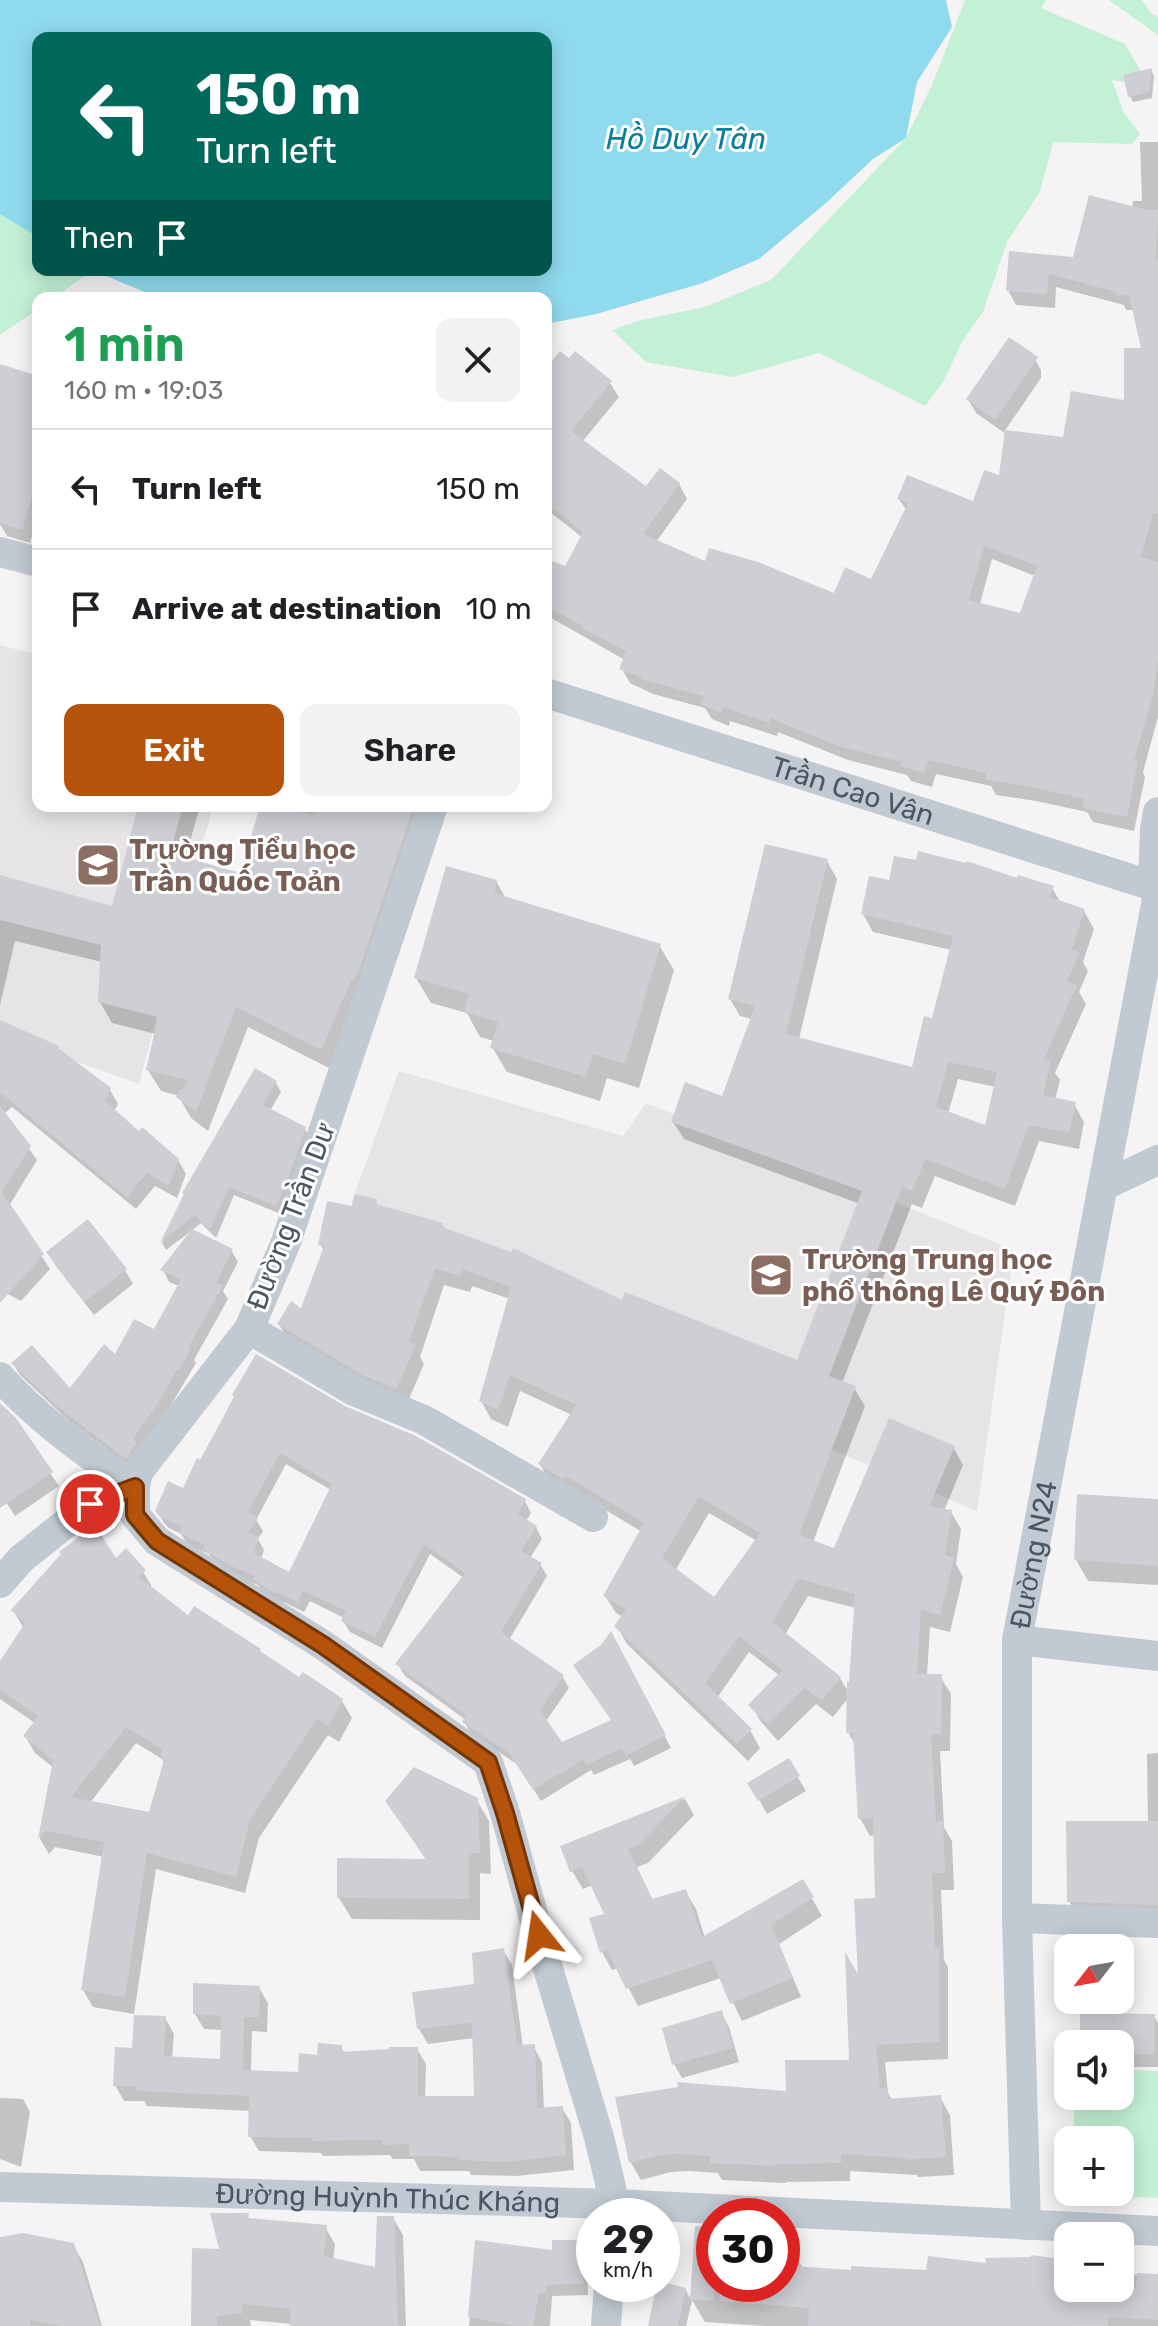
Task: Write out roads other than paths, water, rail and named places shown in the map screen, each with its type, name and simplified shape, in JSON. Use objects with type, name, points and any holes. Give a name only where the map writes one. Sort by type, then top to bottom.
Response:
[{"type":"street","points":[[0,552],[32,560]]},
{"type":"street","name":"Trần Cao Vân","points":[[552,695],[1156,888]]},
{"type":"street","name":"Đường Trần Dư","points":[[135,1487],[138,1472],[249,1329],[286,1242],[431,812]]},
{"type":"street","name":"Đường N24","points":[[1026,2225],[1017,1918],[1017,1640],[1156,888],[1155,829],[1158,812]]},
{"type":"street","points":[[1103,1186],[1158,1160]]},
{"type":"street","points":[[249,1329],[354,1391],[424,1420],[593,1517]]},
{"type":"street","points":[[0,1377],[25,1404],[135,1487]]},
{"type":"street","points":[[0,1583],[21,1559],[90,1504],[135,1487]]},
{"type":"street","points":[[135,1487],[135,1515],[157,1541],[323,1645],[488,1762],[599,2137],[612,2198]]},
{"type":"street","points":[[1017,1640],[1158,1656]]},
{"type":"street","points":[[1017,1918],[1158,1923]]},
{"type":"street","name":"Đường Huỳnh Thúc Kháng","points":[[0,2187],[576,2209]]},
{"type":"street","name":"Đường Huỳnh Thúc Kháng","points":[[680,2212],[1158,2231]]},
{"type":"street","points":[[606,2326],[608,2302]]},
{"type":"water","name":"Hồ Duy Tân","points":[[0,0],[946,0],[952,27],[917,82],[906,138],[873,159],[759,259],[703,283],[596,314],[552,323],[552,292],[145,292],[106,276],[552,276],[552,32],[32,32],[32,233],[0,214]]},
{"type":"place","name":"Trường Tiểu học Trần Quốc Toản","points":[[98,865]]},
{"type":"place","name":"Trường Trung học phổ thông Lê Quý Đôn","points":[[771,1275]]}]
